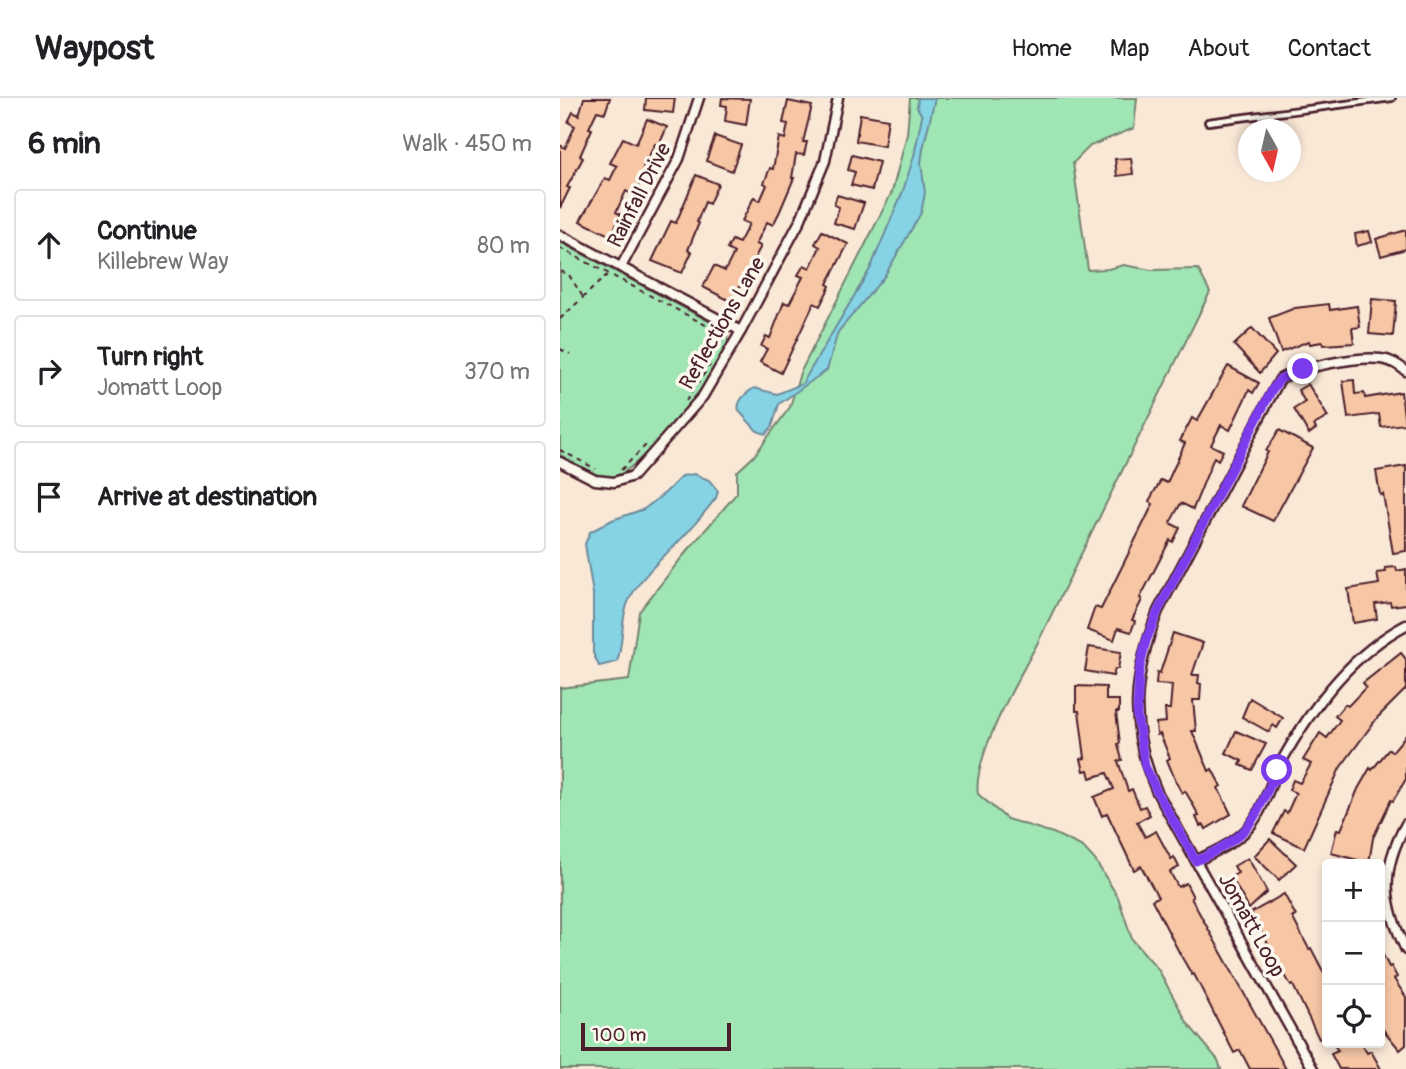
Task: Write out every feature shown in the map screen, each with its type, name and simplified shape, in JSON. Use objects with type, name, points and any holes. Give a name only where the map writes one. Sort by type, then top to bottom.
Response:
[{"type":"street","name":"Rainfall Drive","points":[[621,267],[679,159],[699,98]]},
{"type":"street","name":"Reflections Lane","points":[[560,462],[595,480],[614,482],[633,476],[703,396],[800,221],[825,161],[838,98]]},
{"type":"street","points":[[560,234],[741,331]]},
{"type":"street","name":"Jomatt Loop","points":[[1313,1069],[1157,792],[1145,766],[1137,716],[1139,672],[1146,641],[1158,611],[1280,379],[1303,369],[1370,359],[1392,362],[1406,371]]},
{"type":"street","points":[[1196,861],[1235,841],[1251,826],[1298,732],[1335,683],[1378,641],[1406,625]]},
{"type":"street","points":[[1406,824],[1390,859],[1387,887],[1396,930],[1406,950]]},
{"type":"lane","points":[[1208,121],[1392,98]]},
{"type":"path","points":[[560,248],[719,332],[723,340],[722,347]]},
{"type":"path","points":[[560,271],[569,275],[583,298]]},
{"type":"path","points":[[560,319],[607,274]]},
{"type":"path","points":[[560,349],[570,354]]},
{"type":"path","points":[[685,402],[715,358]]},
{"type":"path","points":[[613,473],[629,464],[653,438]]},
{"type":"path","points":[[560,450],[602,473]]},
{"type":"green space","points":[[910,98],[1137,98],[1134,128],[1090,146],[1073,163],[1088,270],[1124,265],[1151,270],[1198,269],[1210,292],[998,718],[982,760],[978,794],[1007,819],[1053,833],[1083,847],[1095,860],[1118,897],[1132,939],[1158,969],[1188,1024],[1218,1060],[1221,1069],[560,1069],[560,688],[629,680],[639,612],[737,493],[737,472],[754,456],[790,407],[800,373],[892,192],[907,134]]},
{"type":"green space","points":[[560,242],[726,332],[728,343],[723,355],[697,394],[641,458],[614,477],[600,476],[560,455]]},
{"type":"water","points":[[918,98],[935,98],[921,163],[925,193],[921,213],[884,277],[838,332],[827,370],[779,404],[772,427],[766,434],[757,431],[739,411],[742,398],[754,388],[777,394],[802,384],[870,269],[903,191],[914,156],[922,116],[917,107]]},
{"type":"water","points":[[694,474],[709,480],[718,491],[716,498],[640,583],[627,605],[617,662],[599,666],[593,653],[593,594],[585,544],[590,532],[612,520],[644,509],[682,476]]},
{"type":"building","points":[[584,98],[610,98],[605,113],[597,111],[589,128],[592,129],[580,156],[583,158],[567,187],[570,188],[560,208],[560,145],[565,148],[575,126],[568,122],[573,112],[579,115]]},
{"type":"building","points":[[646,98],[675,98],[673,113],[645,110]]},
{"type":"building","points":[[722,98],[750,99],[746,125],[725,121],[727,106],[721,105]]},
{"type":"building","points":[[788,101],[812,106],[803,142],[807,142],[804,155],[796,154],[794,178],[780,211],[773,225],[767,222],[756,244],[761,246],[732,302],[703,287],[714,266],[725,271],[734,253],[727,249],[732,240],[739,243],[749,224],[742,221],[754,197],[760,201],[770,168],[773,169],[779,137],[785,139],[788,124],[783,123]]},
{"type":"building","points":[[860,114],[888,119],[884,146],[856,141]]},
{"type":"building","points":[[647,119],[667,127],[659,145],[655,144],[643,168],[647,170],[634,195],[626,191],[616,212],[621,215],[611,236],[580,221],[605,178],[610,180],[617,166],[610,163],[623,138],[636,144]]},
{"type":"building","points":[[715,136],[741,145],[732,171],[706,161]]},
{"type":"building","points":[[852,155],[879,162],[872,190],[851,185],[855,172],[848,170]]},
{"type":"building","points":[[1131,158],[1133,174],[1117,176],[1115,159]]},
{"type":"building","points":[[696,175],[718,184],[709,204],[705,202],[688,250],[692,252],[682,273],[652,261],[671,221],[676,223]]},
{"type":"building","points":[[837,195],[864,203],[855,229],[834,223],[839,207],[834,205]]},
{"type":"building","points":[[1406,230],[1406,249],[1381,256],[1376,239]]},
{"type":"building","points":[[822,231],[848,244],[827,284],[830,286],[820,306],[814,303],[781,373],[760,362],[767,349],[761,346],[766,336],[770,338],[784,302],[789,304],[803,277],[798,275],[804,265],[810,268],[820,247],[815,244]]},
{"type":"building","points":[[1369,231],[1372,242],[1357,246],[1355,234]]},
{"type":"building","points":[[1372,299],[1396,301],[1393,336],[1369,334]]},
{"type":"building","points":[[1329,304],[1330,310],[1357,306],[1360,327],[1352,328],[1354,343],[1323,345],[1322,342],[1310,344],[1309,341],[1281,352],[1269,318],[1295,308]]},
{"type":"building","points":[[1252,328],[1276,354],[1260,373],[1234,345]]},
{"type":"building","points":[[1228,366],[1259,383],[1253,393],[1249,390],[1230,430],[1221,425],[1211,445],[1223,451],[1218,460],[1214,457],[1193,509],[1181,503],[1170,523],[1180,528],[1173,542],[1170,540],[1140,598],[1142,600],[1132,620],[1135,621],[1131,632],[1118,628],[1114,640],[1087,630],[1095,607],[1101,609],[1153,504],[1149,501],[1161,480],[1167,483],[1185,443],[1180,441],[1192,418],[1197,421]]},
{"type":"building","points":[[1354,380],[1355,394],[1364,393],[1365,398],[1401,392],[1405,424],[1381,427],[1379,414],[1348,418],[1343,381]]},
{"type":"building","points":[[1308,384],[1328,417],[1314,425],[1316,429],[1309,434],[1294,409],[1305,402],[1298,390]]},
{"type":"building","points":[[1279,430],[1313,448],[1273,521],[1241,506],[1268,452],[1266,451]]},
{"type":"building","points":[[1406,466],[1406,551],[1393,553],[1383,494],[1380,495],[1376,471]]},
{"type":"building","points":[[1396,567],[1397,571],[1406,569],[1406,604],[1375,604],[1377,619],[1353,623],[1348,589],[1379,584],[1377,573],[1386,572],[1385,568]]},
{"type":"building","points":[[1173,633],[1203,643],[1192,675],[1199,675],[1198,683],[1201,684],[1200,700],[1193,700],[1196,731],[1192,731],[1209,771],[1212,769],[1221,786],[1218,788],[1231,814],[1206,829],[1204,825],[1200,826],[1196,817],[1199,816],[1191,801],[1185,791],[1182,793],[1176,782],[1167,760],[1170,758],[1160,734],[1157,735],[1156,723],[1166,722],[1165,709],[1170,709],[1172,685],[1156,684],[1157,672],[1160,673]]},
{"type":"building","points":[[1089,647],[1121,652],[1118,669],[1115,669],[1113,676],[1085,671]]},
{"type":"building","points":[[1401,653],[1406,659],[1406,689],[1378,717],[1340,768],[1304,848],[1273,833],[1284,811],[1287,813],[1296,793],[1289,790],[1293,780],[1300,783],[1311,764],[1303,760],[1320,733],[1327,738],[1340,720],[1335,716],[1366,687],[1363,683]]},
{"type":"building","points":[[1076,686],[1106,687],[1106,700],[1119,700],[1119,712],[1116,712],[1122,760],[1118,761],[1128,791],[1132,789],[1140,808],[1145,806],[1150,815],[1137,822],[1145,837],[1156,831],[1171,859],[1174,857],[1179,867],[1170,872],[1178,887],[1186,883],[1193,897],[1191,898],[1286,1069],[1250,1069],[1240,1050],[1234,1053],[1152,900],[1158,897],[1141,866],[1134,870],[1107,813],[1102,816],[1094,797],[1114,789],[1107,773],[1090,778],[1088,770],[1084,771],[1079,711],[1076,711]]},
{"type":"building","points":[[1250,698],[1283,718],[1277,728],[1273,725],[1269,732],[1242,717]]},
{"type":"building","points":[[1236,731],[1266,744],[1252,770],[1240,765],[1242,761],[1226,753]]},
{"type":"building","points":[[1406,735],[1406,779],[1393,801],[1391,800],[1373,838],[1370,859],[1354,859],[1331,853],[1337,829],[1341,830],[1370,768],[1372,770],[1389,749],[1392,752]]},
{"type":"building","points":[[1270,839],[1296,864],[1279,880],[1254,856]]},
{"type":"building","points":[[1248,858],[1267,892],[1249,909],[1231,877],[1238,873],[1234,866]]},
{"type":"building","points":[[1284,894],[1296,916],[1292,917],[1322,969],[1322,1038],[1319,1039],[1293,985],[1291,986],[1251,913]]},
{"type":"building","points":[[1385,959],[1406,997],[1406,1045],[1400,1050],[1385,1032]]},
{"type":"building","points":[[1336,1048],[1364,1048],[1367,1053],[1371,1051],[1381,1069],[1339,1069],[1331,1054],[1338,1051]]},
{"type":"route","points":[[1277,770],[1251,826],[1235,841],[1196,861],[1145,766],[1137,716],[1137,692],[1142,656],[1158,611],[1272,390],[1280,379],[1303,369]]}]
